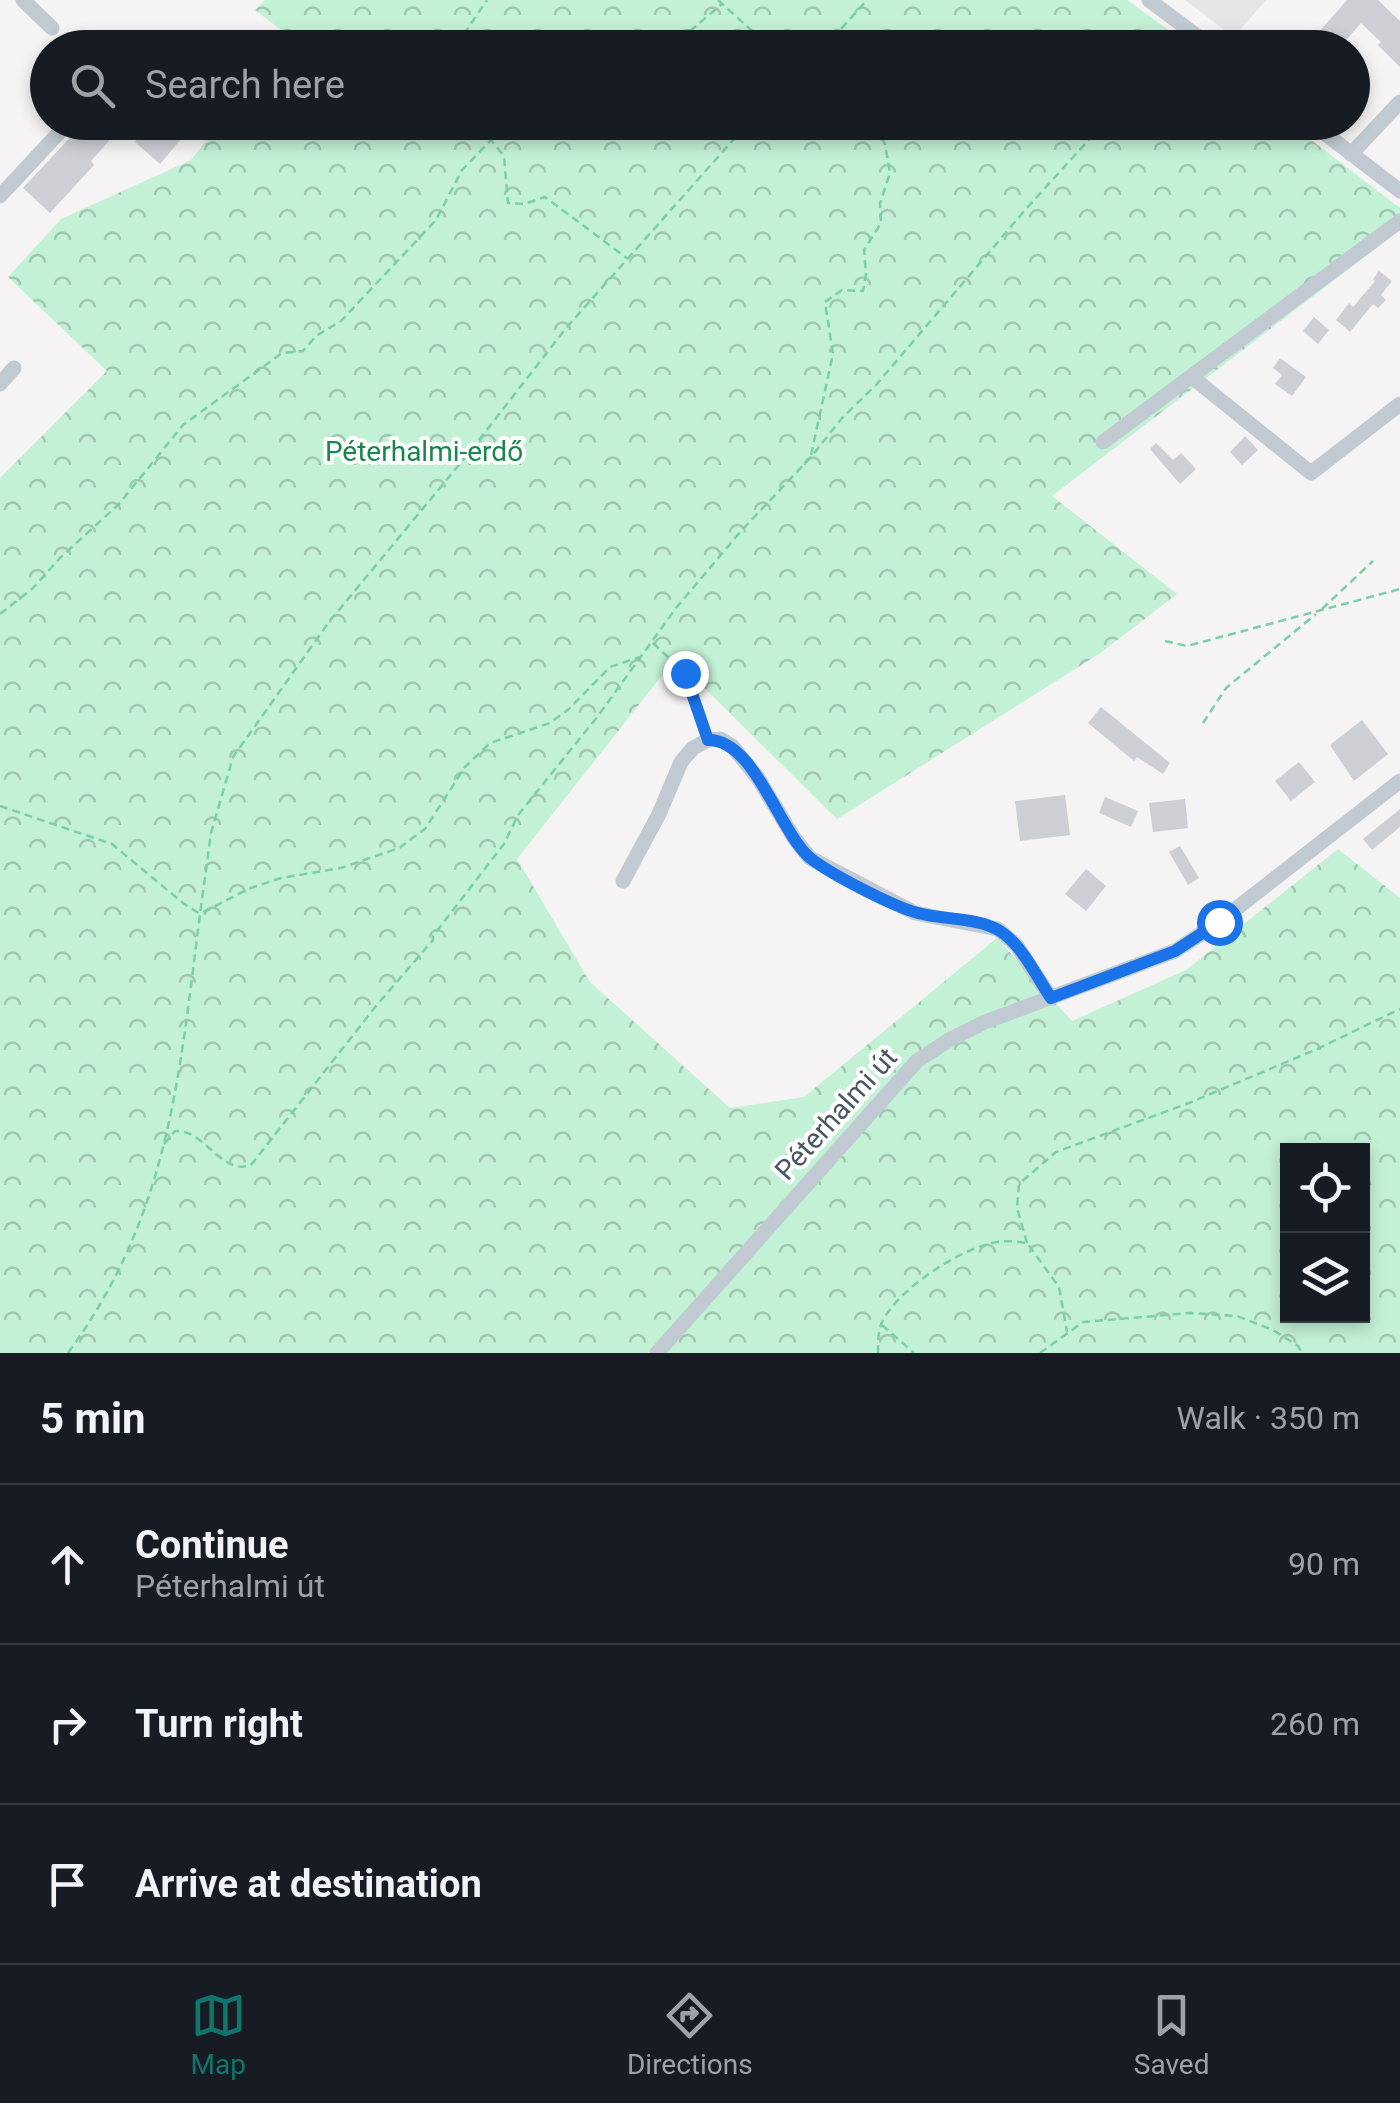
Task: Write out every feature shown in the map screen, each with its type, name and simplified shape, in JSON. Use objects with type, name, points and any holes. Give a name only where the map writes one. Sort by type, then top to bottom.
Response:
[{"type":"street","points":[[23,0],[52,28]]},
{"type":"street","points":[[1150,0],[1189,30]]},
{"type":"street","points":[[1370,134],[1400,102]]},
{"type":"street","points":[[0,196],[52,140]]},
{"type":"street","points":[[1333,140],[1400,192]]},
{"type":"street","points":[[1351,154],[1364,140]]},
{"type":"street","points":[[1103,442],[1400,221]]},
{"type":"street","points":[[0,384],[14,368]]},
{"type":"street","points":[[1192,377],[1310,473],[1400,404]]},
{"type":"street","points":[[623,881],[659,814],[681,762],[692,748],[720,739],[732,746],[758,778],[810,858],[915,913],[998,930],[1017,946],[1051,998]]},
{"type":"street","name":"Péterhalmi út","points":[[657,1353],[917,1060],[985,1022],[1175,951],[1219,922],[1400,781]]},
{"type":"path","points":[[467,30],[487,0]]},
{"type":"path","points":[[840,30],[867,0]]},
{"type":"path","points":[[690,30],[720,2],[751,30]]},
{"type":"path","points":[[0,614],[119,504],[183,425],[282,353],[303,350],[316,336],[341,321],[436,220],[462,170],[491,140],[504,156],[508,203],[524,204],[545,197],[630,260]]},
{"type":"path","points":[[68,1353],[124,1265],[150,1202],[180,1077],[211,832],[234,757],[329,622],[567,327],[734,140]]},
{"type":"path","points":[[811,457],[833,354],[825,302],[842,290],[863,291],[864,250],[881,224],[880,203],[890,173],[883,140]]},
{"type":"path","points":[[164,1144],[174,1131],[182,1130],[194,1134],[231,1165],[251,1165],[433,940],[504,844],[518,815],[741,530],[876,385],[1089,140]]},
{"type":"path","points":[[1203,723],[1226,688],[1373,561]]},
{"type":"path","points":[[1165,641],[1186,646],[1400,590]]},
{"type":"path","points":[[652,642],[685,673],[708,740]]},
{"type":"path","points":[[200,914],[248,889],[280,878],[341,868],[399,848],[425,829],[466,767],[490,743],[550,723],[610,667],[641,657]]},
{"type":"path","points":[[0,806],[112,844],[200,914]]},
{"type":"path","points":[[1066,1332],[1059,1286],[1027,1243],[1017,1208],[1019,1184],[1056,1152],[1279,1065],[1400,1009]]},
{"type":"path","points":[[878,1353],[881,1324],[900,1298],[940,1267],[992,1242],[1027,1243]]},
{"type":"path","points":[[1040,1353],[1083,1322],[1190,1314],[1237,1316],[1273,1330],[1302,1353]]},
{"type":"path","points":[[881,1324],[914,1353]]},
{"type":"shaded area","points":[[1185,0],[1266,0],[1240,30],[1225,30]]},
{"type":"green space","points":[[265,0],[1127,0],[1168,30],[281,30],[255,10]]},
{"type":"green space","name":"Péterhalmi-erdő","points":[[207,140],[1311,140],[1400,208],[1400,230],[1052,496],[1177,594],[1099,654],[837,819],[675,659],[517,859],[590,982],[730,1108],[804,1097],[997,938],[1072,1021],[1186,970],[1338,849],[1400,898],[1400,1353],[0,1353],[0,478],[107,371],[8,277],[61,219],[191,160]]},
{"type":"building","points":[[1347,0],[1378,0],[1400,21],[1400,67],[1361,23],[1355,30],[1321,30]]},
{"type":"building","points":[[68,140],[110,140],[91,161],[94,165],[50,213],[23,188]]},
{"type":"building","points":[[137,140],[180,140],[160,164]]},
{"type":"building","points":[[1379,271],[1392,281],[1381,295],[1386,300],[1378,308],[1373,304],[1350,332],[1336,320],[1349,303],[1353,307]]},
{"type":"building","points":[[1314,317],[1329,330],[1318,344],[1303,331]]},
{"type":"building","points":[[1280,358],[1306,377],[1292,396],[1275,384],[1282,375],[1273,368]]},
{"type":"building","points":[[1245,436],[1258,450],[1242,465],[1230,452]]},
{"type":"building","points":[[1156,443],[1173,460],[1181,453],[1196,469],[1180,484],[1150,449]]},
{"type":"building","points":[[1101,707],[1170,763],[1163,774],[1137,757],[1134,761],[1088,723]]},
{"type":"building","points":[[1362,720],[1388,754],[1354,781],[1330,745]]},
{"type":"building","points":[[1299,762],[1315,782],[1291,801],[1275,781]]},
{"type":"building","points":[[1065,795],[1070,835],[1020,841],[1015,801]]},
{"type":"building","points":[[1105,797],[1138,811],[1131,827],[1099,813]]},
{"type":"building","points":[[1185,799],[1188,828],[1153,832],[1149,803]]},
{"type":"building","points":[[1400,809],[1400,827],[1372,850],[1363,839]]},
{"type":"building","points":[[1180,846],[1199,878],[1188,885],[1169,852]]},
{"type":"building","points":[[1086,869],[1106,886],[1086,911],[1065,894]]},
{"type":"route","points":[[685,673],[708,740],[720,739],[732,746],[758,778],[810,858],[915,913],[998,930],[1017,946],[1051,998],[1175,951],[1219,922]]}]
